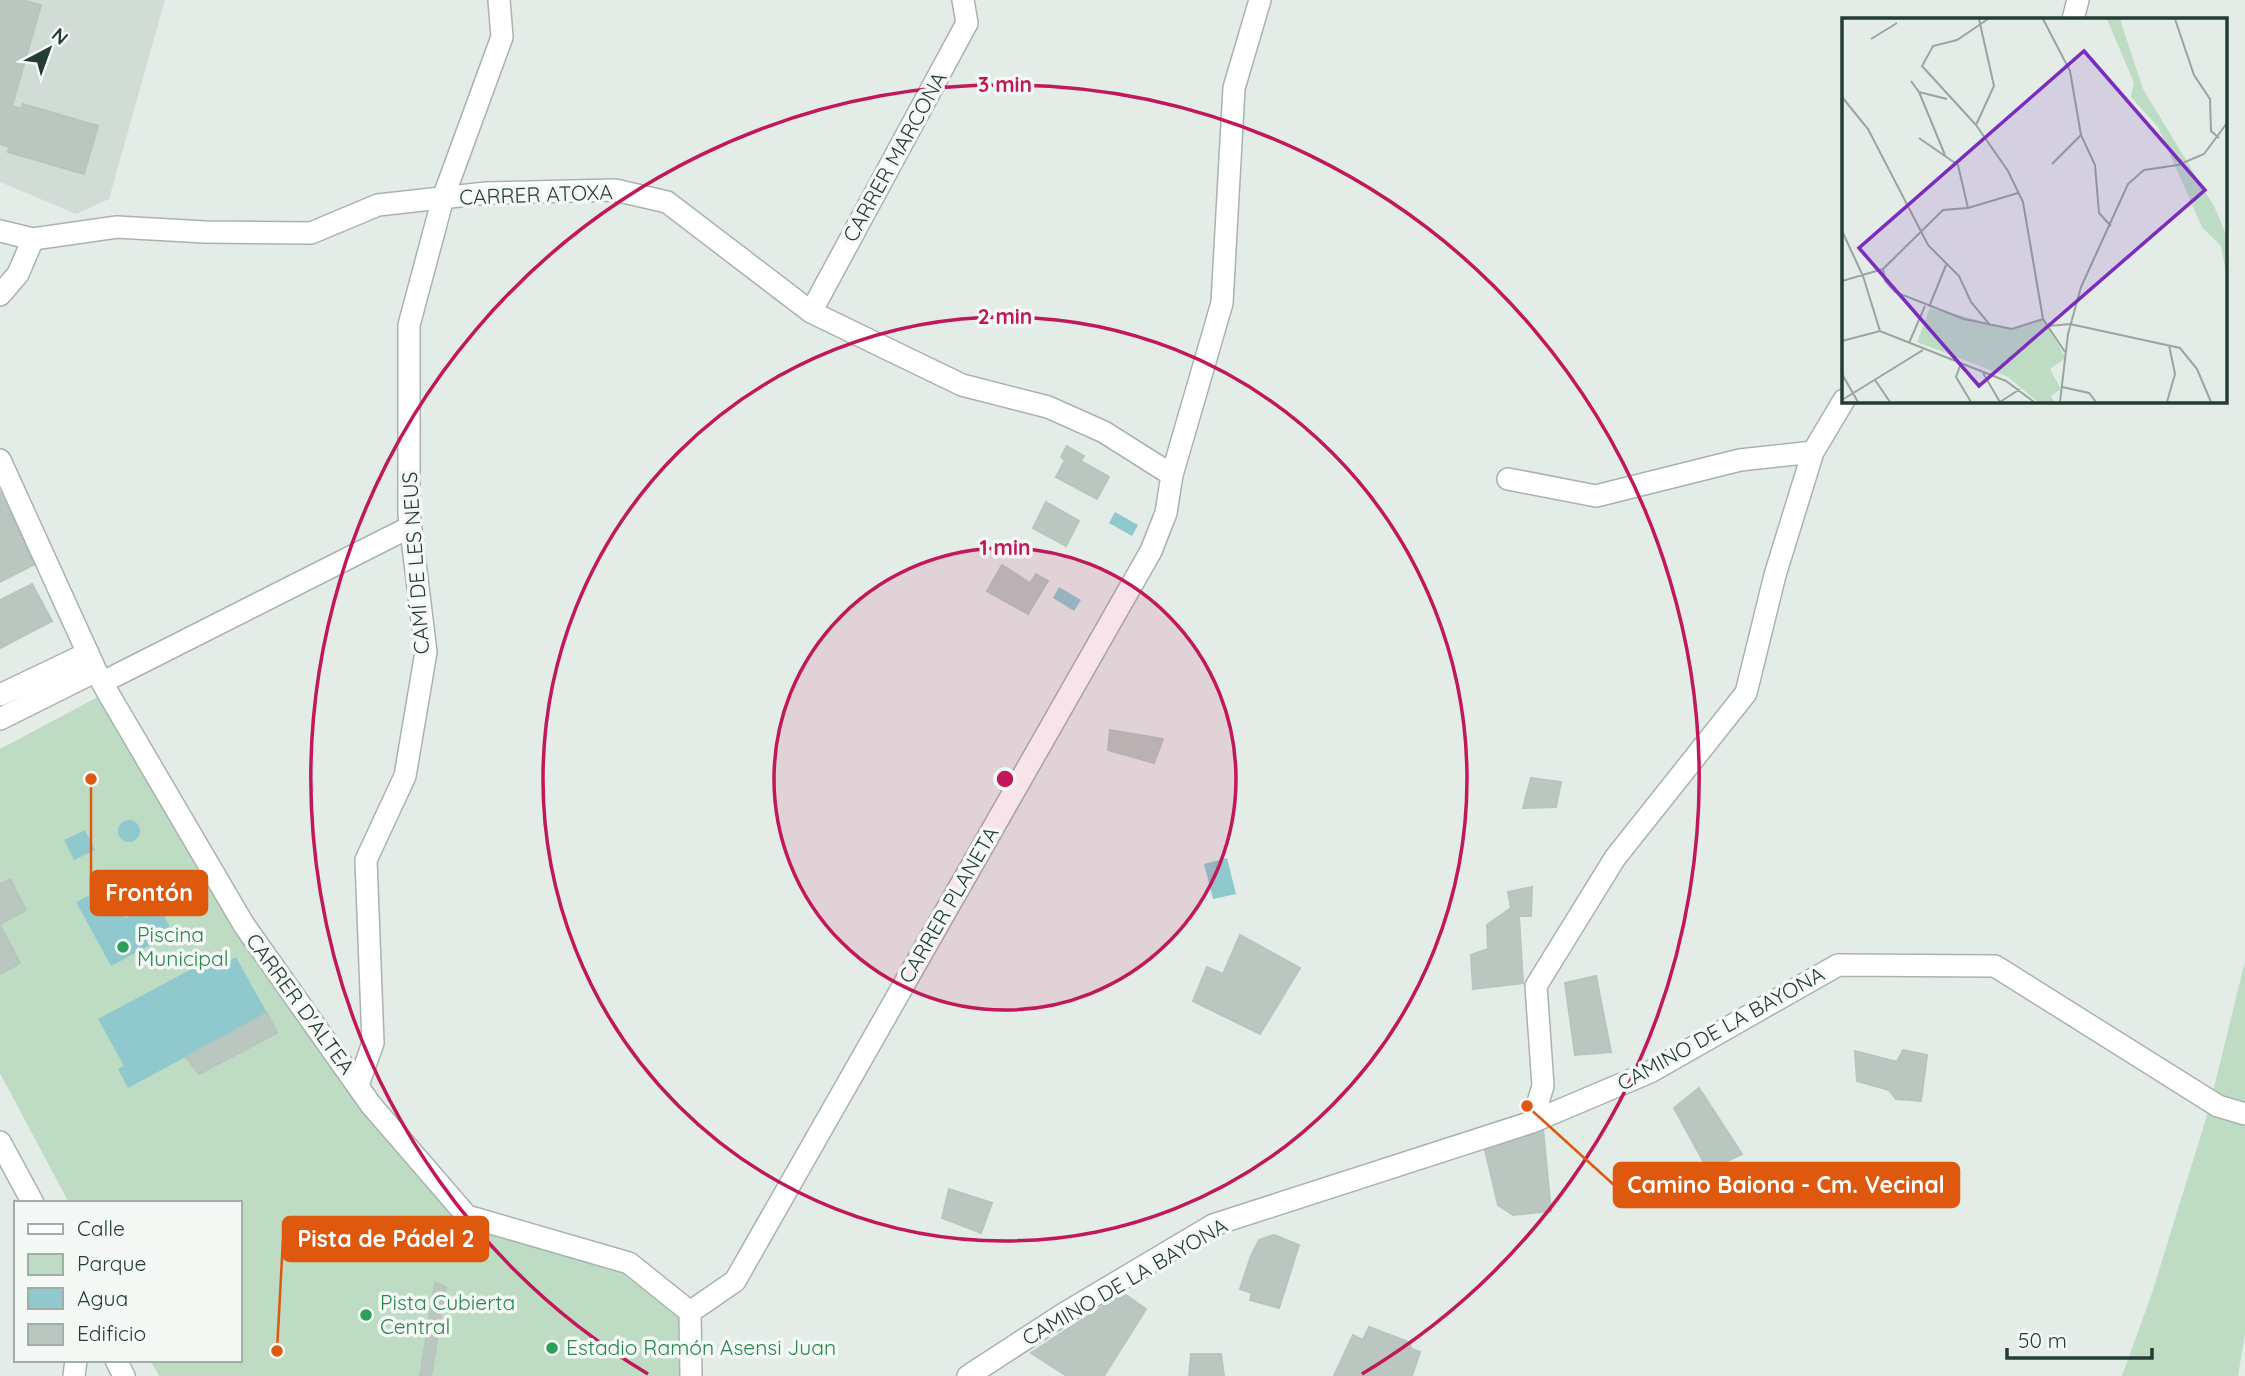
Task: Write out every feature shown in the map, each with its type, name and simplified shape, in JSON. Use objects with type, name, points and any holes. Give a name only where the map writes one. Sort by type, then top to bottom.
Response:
[{"type":"street","name":"CAMÍ DE LES NEUS","points":[[358,1085],[373,1044],[366,860],[405,776],[426,652],[410,527],[409,325],[443,198],[502,37],[499,0]]},
{"type":"street","name":"CARRER MARCONA","points":[[811,312],[967,23],[963,0]]},
{"type":"street","name":"CARRER PLANETA","points":[[690,1312],[735,1281],[1151,551],[1166,513],[1172,475],[1222,303],[1234,88],[1260,0]]},
{"type":"street","points":[[2073,18],[2078,0]]},
{"type":"street","name":"CARRER ATOXA","points":[[0,231],[33,239],[117,227],[205,232],[311,233],[378,205],[486,193],[615,190],[667,202],[811,312],[962,385],[1048,407],[1104,432],[1172,475]]},
{"type":"street","points":[[0,295],[18,274],[33,239]]},
{"type":"street","points":[[1532,1122],[1543,1086],[1536,986],[1615,858],[1746,693],[1775,575],[1813,452],[1843,402]]},
{"type":"street","points":[[1507,479],[1596,496],[1740,460],[1813,452]]},
{"type":"street","name":"CARRER D'ALTEA","points":[[0,460],[96,668],[244,925],[371,1105],[467,1216],[629,1263],[690,1312]]},
{"type":"street","points":[[0,719],[96,668],[410,527]]},
{"type":"street","points":[[0,695],[96,668]]},
{"type":"street","name":"CAMINO DE LA BAYONA","points":[[968,1376],[1065,1313],[1213,1225],[1532,1122],[1650,1073],[1839,965],[1995,966],[2218,1106],[2245,1114]]},
{"type":"street","points":[[2,1153],[32,1201]]},
{"type":"street","points":[[690,1312],[691,1376]]},
{"type":"shaded area","points":[[0,0],[165,0],[109,199],[76,214],[0,182]]},
{"type":"green space","points":[[100,693],[244,925],[467,1216],[629,1263],[690,1312],[691,1376],[159,1376],[151,1362],[242,1362],[242,1201],[68,1201],[0,1073],[0,749],[96,698]]},
{"type":"green space","points":[[2245,961],[2245,1334],[2238,1376],[2122,1376],[2152,1293],[2208,1112]]},
{"type":"water","points":[[1115,512],[1138,525],[1132,536],[1109,523]]},
{"type":"water","points":[[1059,587],[1081,600],[1074,611],[1053,598]]},
{"type":"water","points":[[129,820],[137,823],[140,831],[137,839],[129,842],[121,839],[118,831],[121,823]]},
{"type":"water","points":[[85,830],[95,850],[74,860],[64,840]]},
{"type":"water","points":[[1227,858],[1236,894],[1213,899],[1204,864]]},
{"type":"water","points":[[108,886],[125,918],[157,902],[173,933],[111,966],[76,902]]},
{"type":"water","points":[[214,957],[219,966],[236,957],[267,1013],[128,1088],[118,1069],[124,1066],[98,1019]]},
{"type":"building","points":[[0,0],[22,0],[41,5],[12,106],[21,109],[23,104],[98,126],[84,174],[8,152],[9,147],[0,144]]},
{"type":"building","points":[[1067,446],[1084,456],[1081,461],[1109,477],[1097,499],[1056,477],[1065,460],[1061,457]]},
{"type":"building","points":[[0,492],[35,564],[0,582]]},
{"type":"building","points":[[1046,502],[1079,521],[1066,546],[1033,528]]},
{"type":"building","points":[[1002,565],[1030,583],[1036,574],[1048,581],[1028,614],[987,591]]},
{"type":"building","points":[[32,584],[52,621],[0,648],[0,600]]},
{"type":"building","points":[[1110,730],[1163,739],[1154,763],[1108,750]]},
{"type":"building","points":[[1531,778],[1561,782],[1556,807],[1523,808]]},
{"type":"building","points":[[10,879],[26,910],[0,924],[0,884]]},
{"type":"building","points":[[1532,887],[1531,916],[1519,916],[1523,983],[1473,989],[1471,955],[1488,949],[1487,925],[1511,908],[1508,892]]},
{"type":"building","points":[[0,925],[20,963],[0,974]]},
{"type":"building","points":[[1240,935],[1300,968],[1260,1034],[1193,1001],[1207,967],[1223,974]]},
{"type":"building","points":[[1596,976],[1611,1052],[1575,1055],[1565,983]]},
{"type":"building","points":[[267,1013],[277,1033],[199,1074],[186,1057]]},
{"type":"building","points":[[1903,1050],[1927,1055],[1921,1101],[1896,1099],[1889,1090],[1857,1081],[1855,1051],[1897,1062]]},
{"type":"building","points":[[1699,1088],[1742,1154],[1708,1170],[1674,1108]]},
{"type":"building","points":[[1543,1128],[1551,1211],[1513,1215],[1498,1205],[1485,1150]]},
{"type":"building","points":[[949,1189],[992,1203],[981,1233],[942,1218]]},
{"type":"building","points":[[1274,1235],[1299,1245],[1279,1308],[1250,1300],[1252,1293],[1240,1289],[1259,1240]]},
{"type":"building","points":[[435,1283],[446,1287],[431,1376],[420,1376]]},
{"type":"building","points":[[1123,1293],[1146,1309],[1104,1376],[1067,1376],[1031,1353]]},
{"type":"building","points":[[1369,1327],[1411,1343],[1410,1348],[1420,1352],[1412,1376],[1334,1376],[1353,1335],[1363,1340]]},
{"type":"building","points":[[1191,1354],[1221,1354],[1224,1376],[1189,1376]]},
{"type":"place","name":"Frontón","points":[[91,779]]},
{"type":"place","name":"Piscina Municipal","points":[[123,947]]},
{"type":"place","name":"Camino Baiona - Cm. Vecinal","points":[[1527,1106]]},
{"type":"place","name":"Pista Cubierta Central","points":[[366,1315]]},
{"type":"place","name":"Estadio Ramón Asensi Juan","points":[[552,1348]]},
{"type":"place","name":"Pista de Pádel 2","points":[[277,1351]]}]
